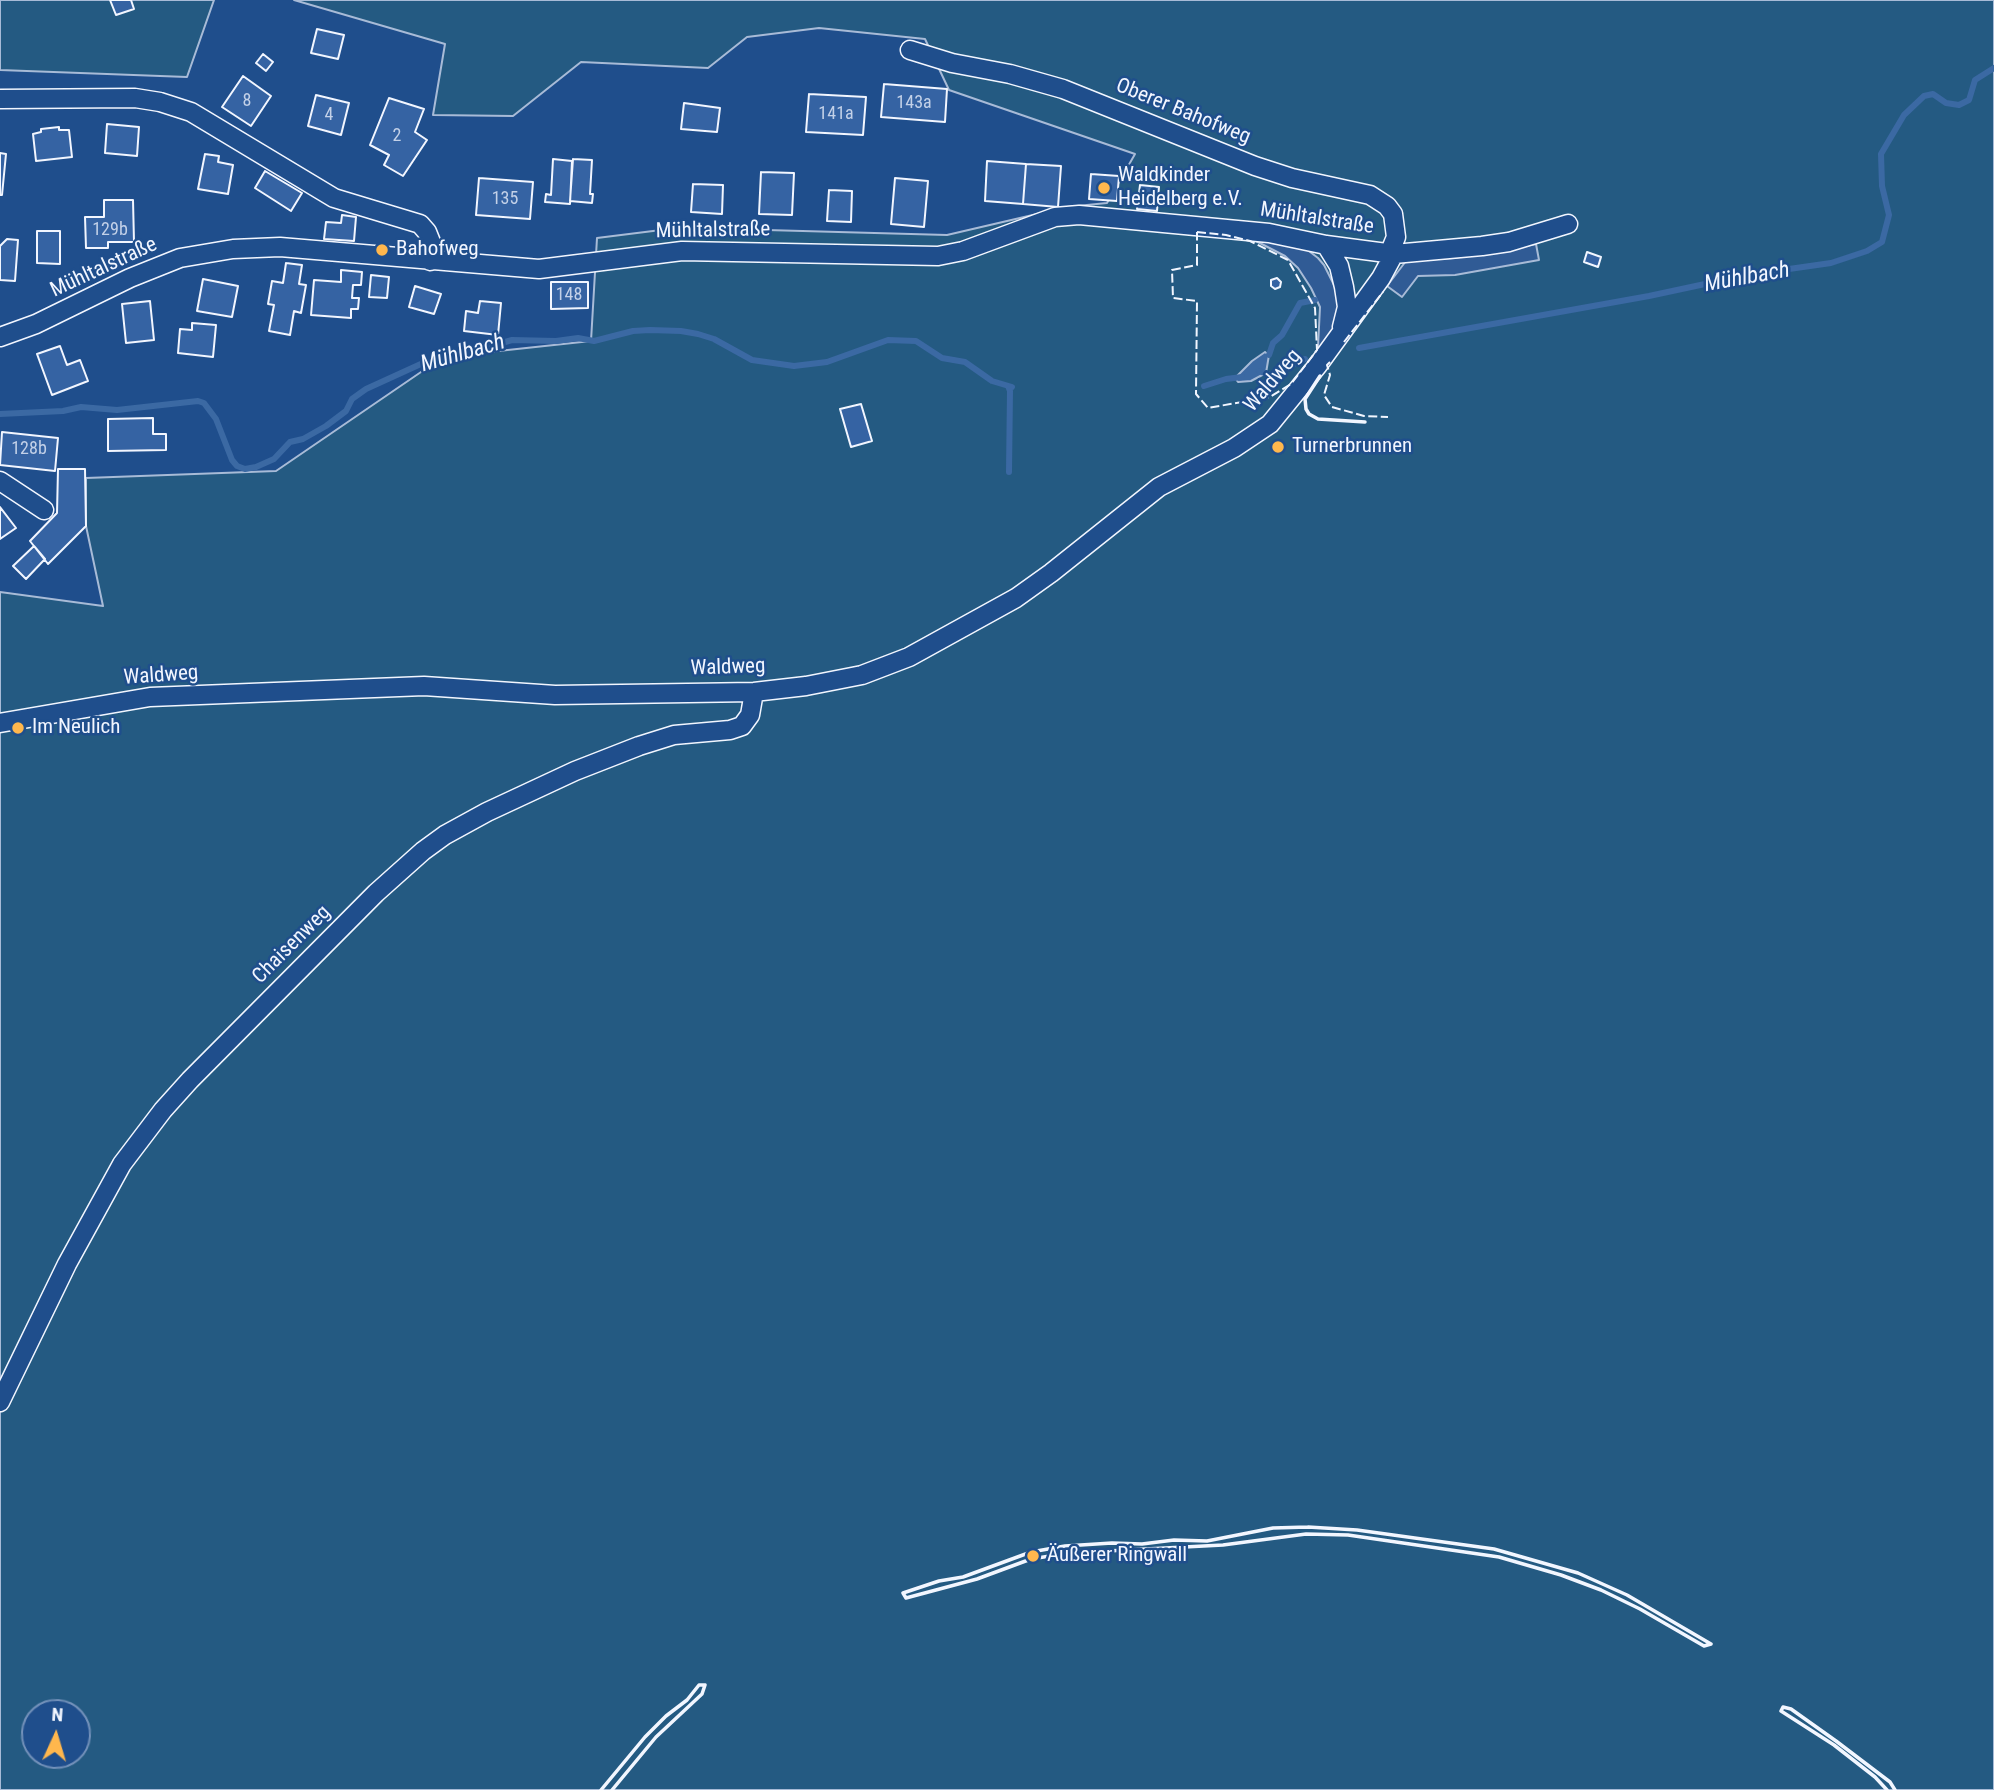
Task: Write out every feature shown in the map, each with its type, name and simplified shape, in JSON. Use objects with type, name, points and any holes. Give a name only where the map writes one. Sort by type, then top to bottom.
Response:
[{"type":"street","name":"Oberer Bahofweg","points":[[910,50],[951,63],[1010,74],[1063,89],[1255,166],[1292,178],[1370,195],[1387,206],[1393,214],[1396,237],[1392,254]]},
{"type":"street","points":[[0,99],[135,98],[160,102],[191,112],[334,198],[420,224],[431,242],[430,261]]},
{"type":"street","name":"Mühltalstraße","points":[[0,337],[36,324],[130,278],[180,258],[233,249],[279,247],[539,269],[682,251],[938,256],[963,251],[1044,220],[1070,215],[1237,229],[1392,254]]},
{"type":"street","points":[[1392,254],[1453,250],[1509,242],[1568,224]]},
{"type":"street","name":"Waldweg","points":[[1326,245],[1339,267],[1346,299],[1346,316],[1340,332]]},
{"type":"street","name":"Waldweg","points":[[0,723],[126,700],[195,695],[424,686],[555,695],[754,692],[844,680],[885,667],[923,650],[1016,598],[1159,487],[1234,448],[1270,424],[1298,391],[1381,278],[1392,254]]},
{"type":"street","points":[[0,481],[44,510]]},
{"type":"street","name":"Chaisenweg","points":[[0,1402],[67,1264],[122,1164],[163,1110],[190,1080],[385,885],[445,835],[487,812],[575,772],[639,746],[674,736],[730,730],[742,726],[750,715],[754,692]]},
{"type":"shaded area","points":[[0,0],[214,0],[187,77],[0,70]]},
{"type":"shaded area","points":[[294,0],[1994,0],[1994,1790],[0,1790],[0,592],[103,606],[86,526],[86,478],[276,471],[443,357],[591,341],[597,238],[661,230],[730,229],[947,235],[1067,207],[1107,203],[1135,154],[949,90],[925,39],[819,28],[747,37],[708,68],[581,62],[513,116],[433,115],[445,44]]},
{"type":"shaded area","points":[[1252,236],[1305,248],[1324,265],[1335,287],[1339,310],[1334,328],[1320,349],[1320,307],[1311,288],[1298,268],[1285,256],[1252,239]]},
{"type":"shaded area","points":[[1536,244],[1539,260],[1455,275],[1418,276],[1402,297],[1387,286],[1406,261],[1454,258]]},
{"type":"shaded area","points":[[1265,352],[1269,355],[1266,373],[1251,381],[1238,382],[1235,378]]},
{"type":"building","points":[[110,0],[131,0],[134,9],[116,15]]},
{"type":"building","points":[[317,29],[344,35],[338,59],[311,53]]},
{"type":"building","points":[[263,54],[273,62],[266,71],[256,63]]},
{"type":"building","points":[[243,76],[271,96],[251,126],[222,107]]},
{"type":"building","points":[[884,84],[947,89],[945,122],[881,117]]},
{"type":"building","points":[[809,94],[866,97],[863,135],[806,132]]},
{"type":"building","points":[[316,95],[349,103],[341,135],[308,126]]},
{"type":"building","points":[[389,98],[424,109],[415,132],[427,140],[403,176],[384,165],[389,155],[370,145]]},
{"type":"building","points":[[684,103],[720,108],[717,132],[681,129]]},
{"type":"building","points":[[107,124],[139,127],[137,156],[105,153]]},
{"type":"building","points":[[59,127],[59,130],[69,130],[72,157],[36,161],[33,134],[41,132],[41,129]]},
{"type":"building","points":[[0,153],[6,154],[2,195],[0,195]]},
{"type":"building","points":[[205,154],[219,156],[218,162],[233,165],[228,194],[198,189]]},
{"type":"building","points":[[553,159],[572,161],[570,204],[545,202],[546,194],[551,195]]},
{"type":"building","points":[[573,159],[592,160],[592,203],[570,201]]},
{"type":"building","points":[[987,161],[1026,164],[1023,204],[985,201]]},
{"type":"building","points":[[1026,164],[1061,166],[1058,207],[1023,204]]},
{"type":"building","points":[[265,171],[302,193],[291,211],[255,188]]},
{"type":"building","points":[[761,172],[794,173],[792,215],[759,214]]},
{"type":"building","name":"Waldkinder Heidelberg e.V.","points":[[1091,174],[1119,176],[1117,201],[1089,199]]},
{"type":"building","points":[[479,178],[533,182],[530,219],[476,215]]},
{"type":"building","points":[[895,178],[928,181],[924,227],[891,224]]},
{"type":"building","points":[[693,184],[723,185],[722,214],[691,212]]},
{"type":"building","points":[[1140,185],[1159,187],[1157,211],[1137,209]]},
{"type":"building","points":[[829,190],[852,191],[851,222],[827,221]]},
{"type":"building","points":[[104,200],[133,200],[134,242],[108,242],[108,248],[86,248],[85,217],[104,217]]},
{"type":"building","points":[[342,215],[356,217],[354,241],[324,239],[326,222],[341,223]]},
{"type":"building","points":[[37,231],[60,231],[60,264],[37,263]]},
{"type":"building","points":[[7,239],[18,240],[15,281],[0,280],[0,246]]},
{"type":"building","points":[[1587,252],[1601,257],[1598,267],[1584,262]]},
{"type":"building","points":[[286,263],[302,265],[299,284],[306,285],[301,313],[294,311],[290,335],[269,331],[274,305],[268,304],[272,281],[283,283]]},
{"type":"building","points":[[341,270],[362,272],[361,285],[353,285],[352,298],[359,298],[358,309],[351,309],[351,318],[311,315],[314,280],[341,282]]},
{"type":"building","points":[[371,275],[389,277],[387,298],[369,297]]},
{"type":"building","points":[[1277,278],[1281,282],[1280,287],[1275,289],[1271,286],[1271,280]]},
{"type":"building","points":[[203,279],[238,286],[232,317],[197,311]]},
{"type":"building","points":[[551,282],[588,282],[588,308],[551,309]]},
{"type":"building","points":[[415,286],[441,294],[434,314],[409,307]]},
{"type":"building","points":[[150,301],[154,340],[126,343],[122,304]]},
{"type":"building","points":[[480,301],[501,303],[498,335],[464,331],[466,311],[478,313]]},
{"type":"building","points":[[192,323],[216,325],[213,357],[178,353],[180,329],[192,330]]},
{"type":"building","points":[[60,346],[67,365],[80,360],[88,381],[52,395],[37,354]]},
{"type":"building","points":[[861,404],[872,441],[851,447],[840,409]]},
{"type":"building","points":[[153,418],[153,434],[166,434],[166,450],[108,451],[108,419]]},
{"type":"building","points":[[2,432],[58,438],[55,471],[0,465]]},
{"type":"building","points":[[58,469],[85,469],[86,526],[48,564],[30,541],[57,513]]},
{"type":"building","points":[[0,507],[16,528],[0,539]]},
{"type":"building","points":[[34,546],[45,559],[26,579],[13,566]]},
{"type":"waterway","name":"Mühlbach","points":[[1359,348],[1649,296],[1747,275],[1831,263],[1867,251],[1882,242],[1889,215],[1882,186],[1881,154],[1904,115],[1924,96],[1933,94],[1946,103],[1959,105],[1969,100],[1975,80],[1994,68]]},
{"type":"waterway","points":[[1269,355],[1273,343],[1282,335],[1300,303],[1315,300]]},
{"type":"waterway","name":"Mühlbach","points":[[0,414],[63,411],[81,407],[117,410],[198,401],[204,403],[216,419],[232,460],[245,469],[274,459],[290,442],[303,439],[326,426],[346,411],[352,399],[366,389],[423,363],[512,340],[556,341],[578,338],[594,341],[633,331],[650,330],[698,334],[714,339],[752,360],[794,366],[827,362],[888,340],[916,341],[942,358],[965,362],[992,381],[1012,387]]},
{"type":"waterway","name":"Mühlbach","points":[[1259,371],[1270,375],[1305,359]]},
{"type":"waterway","name":"Mühlbach","points":[[1204,386],[1242,377]]},
{"type":"waterway","points":[[1008,386],[1009,472]]},
{"type":"fence","points":[[1197,232],[1250,241],[1288,260],[1315,308],[1317,350],[1291,384],[1270,397],[1208,408],[1196,394],[1197,301],[1173,298],[1172,270],[1197,265],[1197,232]]},
{"type":"fence","points":[[1344,342],[1383,292]]},
{"type":"fence","points":[[1330,362],[1327,365],[1330,375],[1324,395],[1332,407],[1364,416],[1388,417]]},
{"type":"wall","points":[[1320,376],[1305,399],[1309,414],[1318,419],[1365,422]]},
{"type":"wall","points":[[1308,1527],[1357,1530],[1494,1549],[1578,1573],[1627,1595],[1711,1644],[1704,1646],[1640,1609],[1561,1575],[1499,1557],[1348,1535],[1306,1534],[1223,1545],[1069,1553],[1031,1559],[977,1579],[906,1598],[903,1593],[939,1581],[963,1577],[1031,1552],[1065,1546],[1142,1544],[1174,1540],[1207,1541],[1273,1528],[1308,1527]]},
{"type":"wall","points":[[601,1790],[645,1737],[687,1700],[699,1685],[705,1685]]},
{"type":"wall","points":[[612,1790],[656,1737],[702,1694],[705,1685]]},
{"type":"wall","points":[[1887,1790],[1875,1777],[1834,1745],[1781,1711],[1783,1707],[1791,1709],[1836,1741],[1890,1782],[1895,1790]]},
{"type":"place","name":"Waldkinder Heidelberg e.V.","points":[[1104,188]]},
{"type":"place","name":"Bahofweg","points":[[382,250]]},
{"type":"place","name":"Turnerbrunnen","points":[[1278,447]]},
{"type":"place","name":"Im Neulich","points":[[18,728]]},
{"type":"place","name":"Äußerer Ringwall","points":[[1033,1556]]}]
